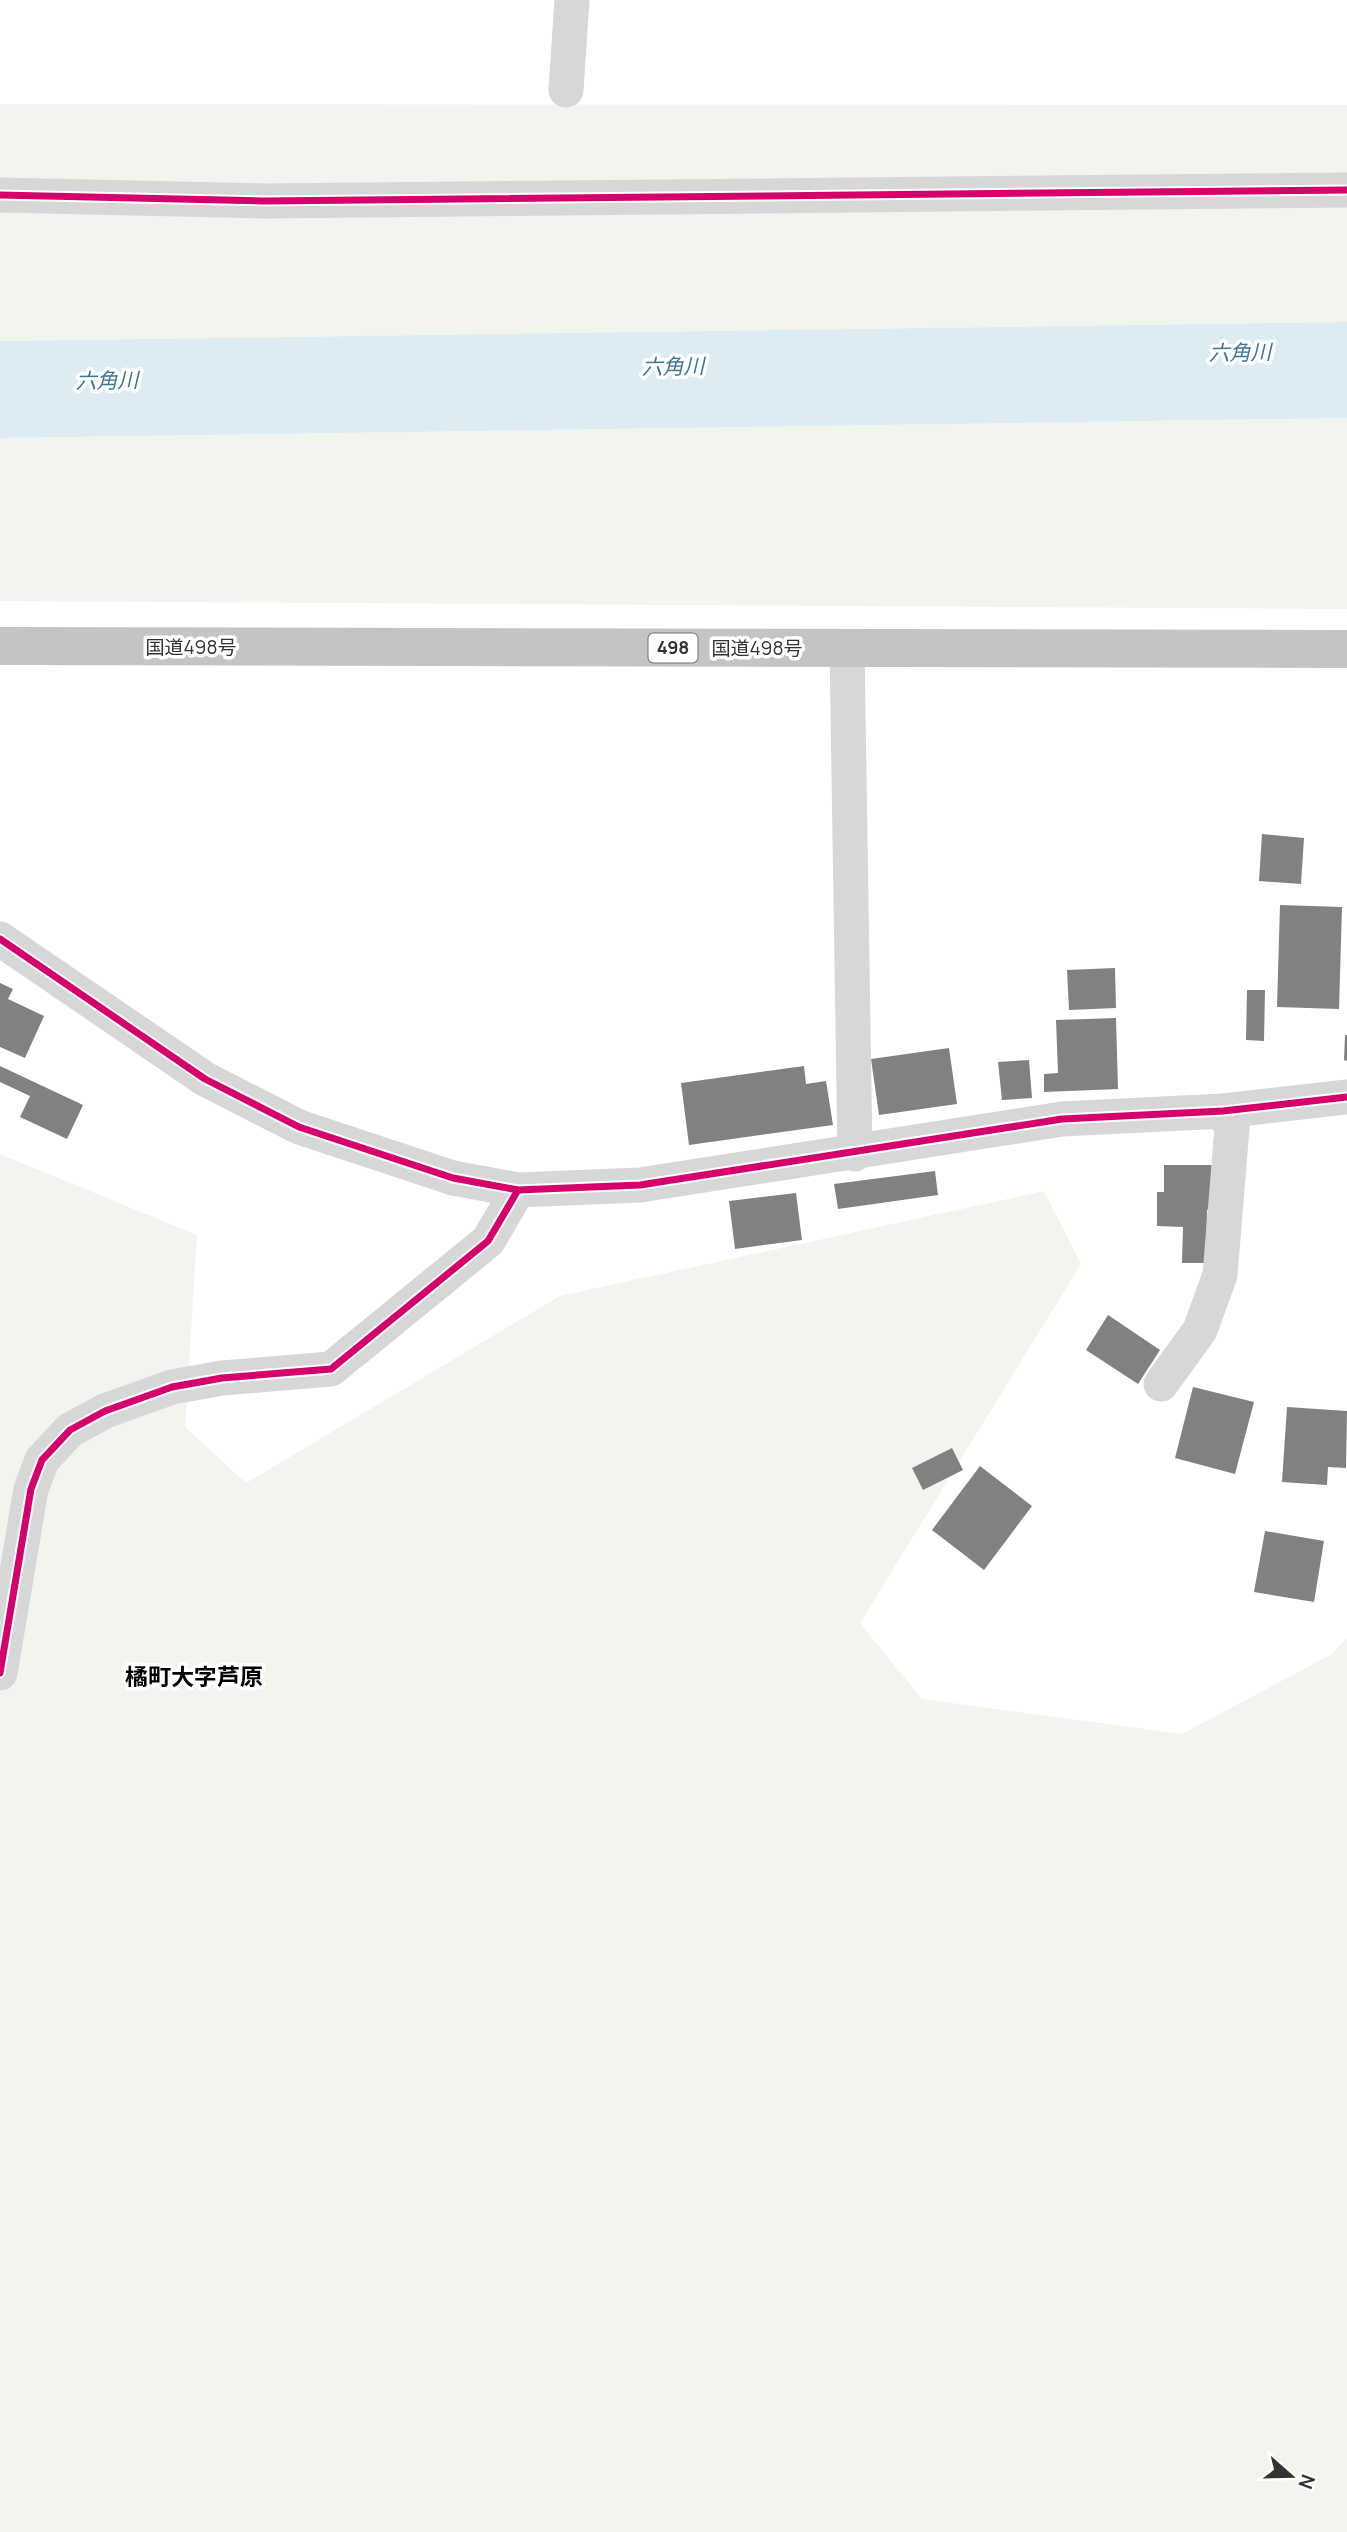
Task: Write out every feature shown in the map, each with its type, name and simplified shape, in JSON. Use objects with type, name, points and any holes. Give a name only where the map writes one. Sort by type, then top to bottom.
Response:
[{"type":"highway","name":"国道498号","points":[[0,646],[1347,649]]},
{"type":"street","points":[[566,90],[572,0]]},
{"type":"street","points":[[0,195],[265,201],[1347,190]]},
{"type":"street","points":[[847,648],[855,1154]]},
{"type":"street","points":[[0,939],[205,1079],[299,1126],[453,1178],[518,1190],[639,1185],[855,1154],[1062,1119],[1223,1111],[1347,1097]]},
{"type":"street","points":[[1161,1384],[1200,1329],[1220,1275],[1232,1128],[1223,1111]]},
{"type":"street","points":[[0,1674],[31,1489],[42,1460],[70,1430],[105,1411],[172,1387],[222,1378],[331,1369],[488,1241],[518,1190]]},
{"type":"shaded area","points":[[0,104],[1347,105],[1347,322],[0,341]]},
{"type":"shaded area","points":[[1347,418],[1347,609],[0,601],[0,438]]},
{"type":"shaded area","points":[[0,1154],[197,1235],[185,1427],[246,1483],[560,1296],[1044,1191],[1081,1264],[860,1623],[922,1699],[1182,1734],[1332,1654],[1347,1638],[1347,2532],[0,2532]]},
{"type":"water","name":"六角川","points":[[1347,322],[1347,418],[0,438],[0,341]]},
{"type":"building","points":[[1262,834],[1304,838],[1301,884],[1259,881]]},
{"type":"building","points":[[1280,905],[1342,907],[1339,1009],[1277,1007]]},
{"type":"building","points":[[1115,968],[1116,1008],[1069,1010],[1067,970]]},
{"type":"building","points":[[0,983],[13,989],[8,999],[44,1016],[25,1058],[0,1047]]},
{"type":"building","points":[[1247,990],[1265,990],[1264,1041],[1246,1040]]},
{"type":"building","points":[[1116,1018],[1118,1089],[1044,1092],[1044,1074],[1058,1073],[1056,1020]]},
{"type":"building","points":[[1347,1035],[1347,1061],[1344,1060]]},
{"type":"building","points":[[949,1048],[957,1104],[879,1115],[871,1059]]},
{"type":"building","points":[[1029,1060],[1032,1098],[1002,1100],[998,1062]]},
{"type":"building","points":[[0,1066],[83,1105],[67,1139],[20,1117],[30,1096],[0,1082]]},
{"type":"building","points":[[804,1066],[806,1084],[826,1081],[833,1125],[689,1145],[681,1083]]},
{"type":"building","points":[[1164,1165],[1213,1165],[1212,1209],[1207,1210],[1206,1263],[1182,1263],[1183,1227],[1157,1226],[1157,1192],[1164,1192]]},
{"type":"building","points":[[935,1171],[938,1195],[838,1209],[834,1184]]},
{"type":"building","points":[[796,1193],[802,1240],[735,1249],[729,1201]]},
{"type":"building","points":[[1108,1315],[1160,1350],[1138,1384],[1086,1350]]},
{"type":"building","points":[[1193,1387],[1254,1402],[1235,1474],[1175,1458]]},
{"type":"building","points":[[1287,1407],[1347,1411],[1346,1468],[1328,1467],[1327,1485],[1282,1482]]},
{"type":"building","points":[[952,1448],[963,1470],[923,1490],[912,1468]]},
{"type":"building","points":[[980,1466],[1032,1506],[984,1570],[932,1530]]},
{"type":"building","points":[[1265,1531],[1324,1541],[1314,1602],[1254,1592]]},
{"type":"cycle path","points":[[0,195],[265,201],[1347,190]]},
{"type":"cycle path","points":[[0,939],[205,1079],[299,1127],[453,1178],[518,1190],[640,1185],[1062,1119],[1223,1111],[1347,1097]]},
{"type":"cycle path","points":[[0,1673],[31,1489],[42,1460],[70,1430],[105,1411],[172,1387],[222,1378],[331,1369],[488,1241],[518,1190]]},
{"type":"district","name":"橘町大字芦原","points":[[194,1677]]}]
